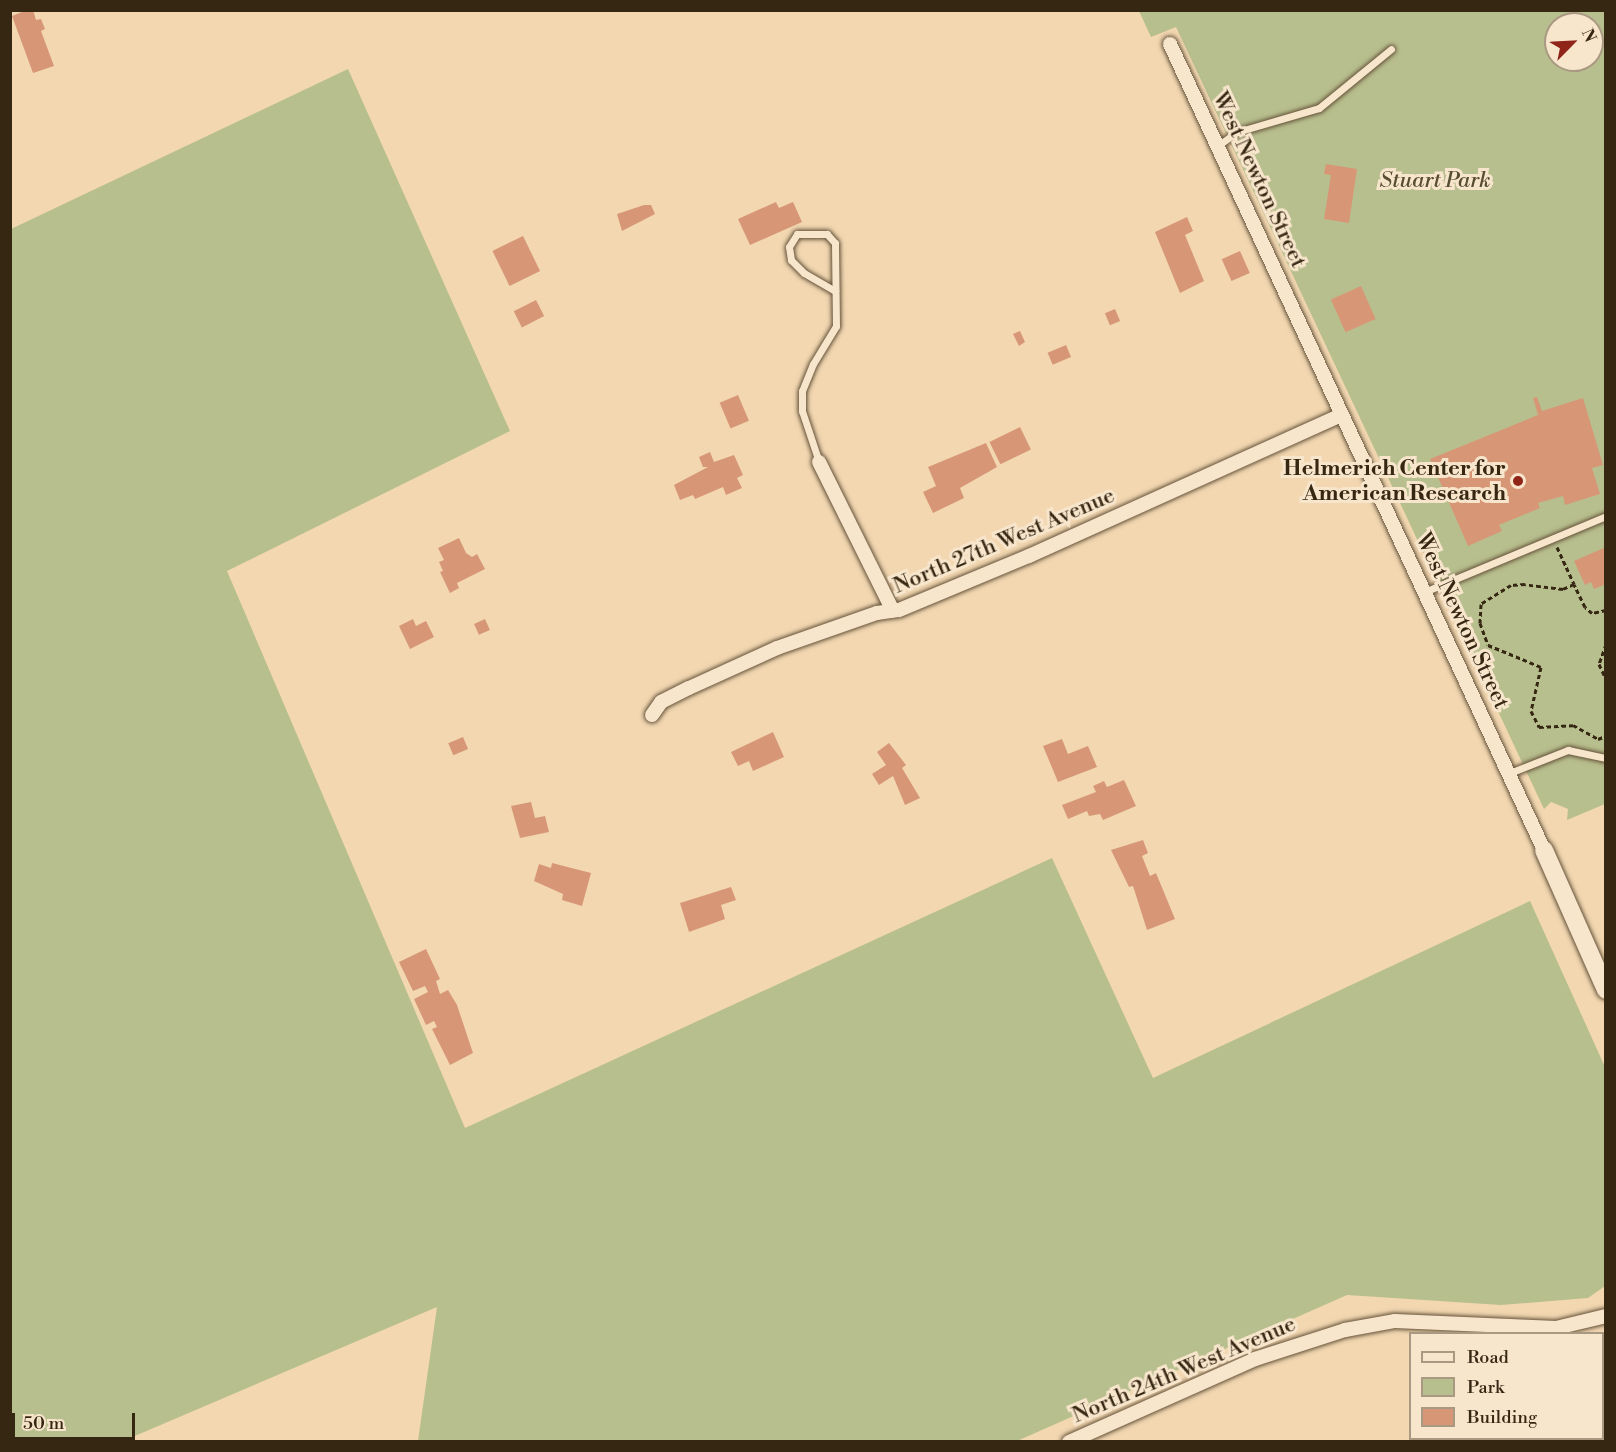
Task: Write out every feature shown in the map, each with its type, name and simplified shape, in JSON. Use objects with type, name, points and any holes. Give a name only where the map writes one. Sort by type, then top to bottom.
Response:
[{"type":"street","name":"West Newton Street","points":[[1170,44],[1422,593],[1544,850],[1605,990]]},
{"type":"street","name":"North 27th West Avenue","points":[[652,715],[670,698],[777,648],[836,625],[893,611],[1029,556],[1341,415]]},
{"type":"street","points":[[819,462],[893,611]]},
{"type":"street","name":"North 24th West Avenue","points":[[1069,1442],[1256,1359],[1354,1328],[1395,1322],[1556,1329],[1603,1316]]},
{"type":"street","points":[[1504,1440],[1521,1442]]},
{"type":"lane","points":[[1216,147],[1237,132],[1319,108],[1391,49]]},
{"type":"lane","points":[[819,462],[801,411],[802,391],[813,364],[836,326],[835,243],[827,234],[797,234],[789,247],[790,260],[804,273],[835,291]]},
{"type":"lane","points":[[1422,593],[1605,516]]},
{"type":"lane","points":[[1507,774],[1550,754],[1568,750],[1605,758]]},
{"type":"path","points":[[1553,538],[1585,608],[1592,613],[1605,610]]},
{"type":"path","points":[[1574,584],[1563,589],[1510,585],[1481,604],[1480,623],[1488,645],[1541,668],[1531,711],[1539,727],[1573,725],[1598,739],[1605,736]]},
{"type":"path","points":[[1605,644],[1599,664],[1605,678]]},
{"type":"green space","name":"Stuart Park","points":[[1139,11],[1605,11],[1605,804],[1567,820],[1568,809],[1551,802],[1544,809],[1176,27],[1151,37]]},
{"type":"green space","points":[[348,69],[510,431],[227,571],[465,1128],[1052,858],[1153,1078],[1530,901],[1605,1067],[1605,1286],[1588,1298],[1501,1305],[1347,1295],[1017,1441],[418,1441],[437,1307],[123,1441],[11,1441],[11,229]]},
{"type":"building","points":[[33,10],[36,20],[41,19],[45,29],[41,31],[54,66],[33,73],[12,16]]},
{"type":"building","points":[[1326,164],[1357,169],[1349,223],[1324,219],[1331,175],[1324,174]]},
{"type":"building","points":[[776,202],[779,208],[793,202],[802,222],[750,245],[738,219]]},
{"type":"building","points":[[651,205],[655,214],[622,231],[617,214]]},
{"type":"building","points":[[1187,217],[1193,231],[1185,235],[1204,281],[1180,293],[1155,232]]},
{"type":"building","points":[[523,236],[540,271],[510,286],[492,251]]},
{"type":"building","points":[[1240,251],[1250,273],[1231,281],[1222,259]]},
{"type":"building","points":[[1361,286],[1376,319],[1345,332],[1331,299]]},
{"type":"building","points":[[536,300],[544,316],[522,327],[514,311]]},
{"type":"building","points":[[1115,309],[1120,321],[1110,325],[1105,313]]},
{"type":"building","points":[[1020,331],[1025,342],[1019,346],[1013,334]]},
{"type":"building","points":[[1066,345],[1071,357],[1053,365],[1048,353]]},
{"type":"building","points":[[738,395],[749,421],[731,429],[720,403]]},
{"type":"building","name":"Helmerich Center for American Research","points":[[1537,397],[1542,411],[1583,398],[1603,465],[1592,468],[1600,494],[1565,505],[1563,496],[1538,503],[1540,508],[1499,525],[1502,531],[1468,546],[1430,459],[1538,415],[1533,398]]},
{"type":"building","points":[[1020,427],[1031,449],[1000,464],[989,442]]},
{"type":"building","points":[[986,443],[997,467],[960,488],[964,498],[933,513],[923,492],[936,486],[928,467]]},
{"type":"building","points":[[710,452],[714,462],[734,455],[743,475],[737,478],[742,488],[726,495],[723,487],[695,499],[693,495],[680,500],[674,485],[708,467],[703,467],[699,457]]},
{"type":"building","points":[[459,538],[466,553],[472,557],[477,554],[485,569],[457,583],[459,588],[450,593],[440,572],[443,571],[439,562],[444,560],[438,548]]},
{"type":"building","points":[[1606,547],[1606,584],[1594,589],[1591,582],[1585,585],[1574,561]]},
{"type":"building","points":[[413,619],[416,626],[426,621],[434,637],[410,649],[399,626]]},
{"type":"building","points":[[485,619],[490,630],[479,635],[474,624]]},
{"type":"building","points":[[773,732],[784,757],[753,771],[749,761],[738,766],[731,752]]},
{"type":"building","points":[[463,737],[468,749],[453,755],[448,743]]},
{"type":"building","points":[[1062,739],[1068,754],[1088,746],[1097,767],[1058,782],[1043,746]]},
{"type":"building","points":[[889,743],[906,765],[902,768],[920,798],[905,805],[893,776],[879,785],[872,774],[886,765],[877,752]]},
{"type":"building","points":[[1124,780],[1136,806],[1103,820],[1100,814],[1089,816],[1087,811],[1068,819],[1062,805],[1096,792],[1093,786],[1104,781],[1107,787]]},
{"type":"building","points":[[531,802],[535,818],[545,816],[549,832],[520,838],[511,806]]},
{"type":"building","points":[[1143,840],[1148,853],[1142,856],[1150,876],[1156,873],[1175,919],[1147,930],[1133,886],[1129,887],[1111,850]]},
{"type":"building","points":[[552,863],[591,873],[582,906],[562,900],[563,894],[534,881],[539,864],[551,868]]},
{"type":"building","points":[[731,887],[736,900],[721,905],[725,919],[689,932],[680,903]]},
{"type":"building","points":[[426,949],[440,979],[436,981],[440,994],[448,990],[457,1005],[473,1053],[450,1065],[432,1029],[437,1027],[434,1021],[426,1025],[414,999],[428,992],[425,986],[413,991],[399,962]]},
{"type":"place","name":"Helmerich Center for American Research","points":[[1518,481]]}]
